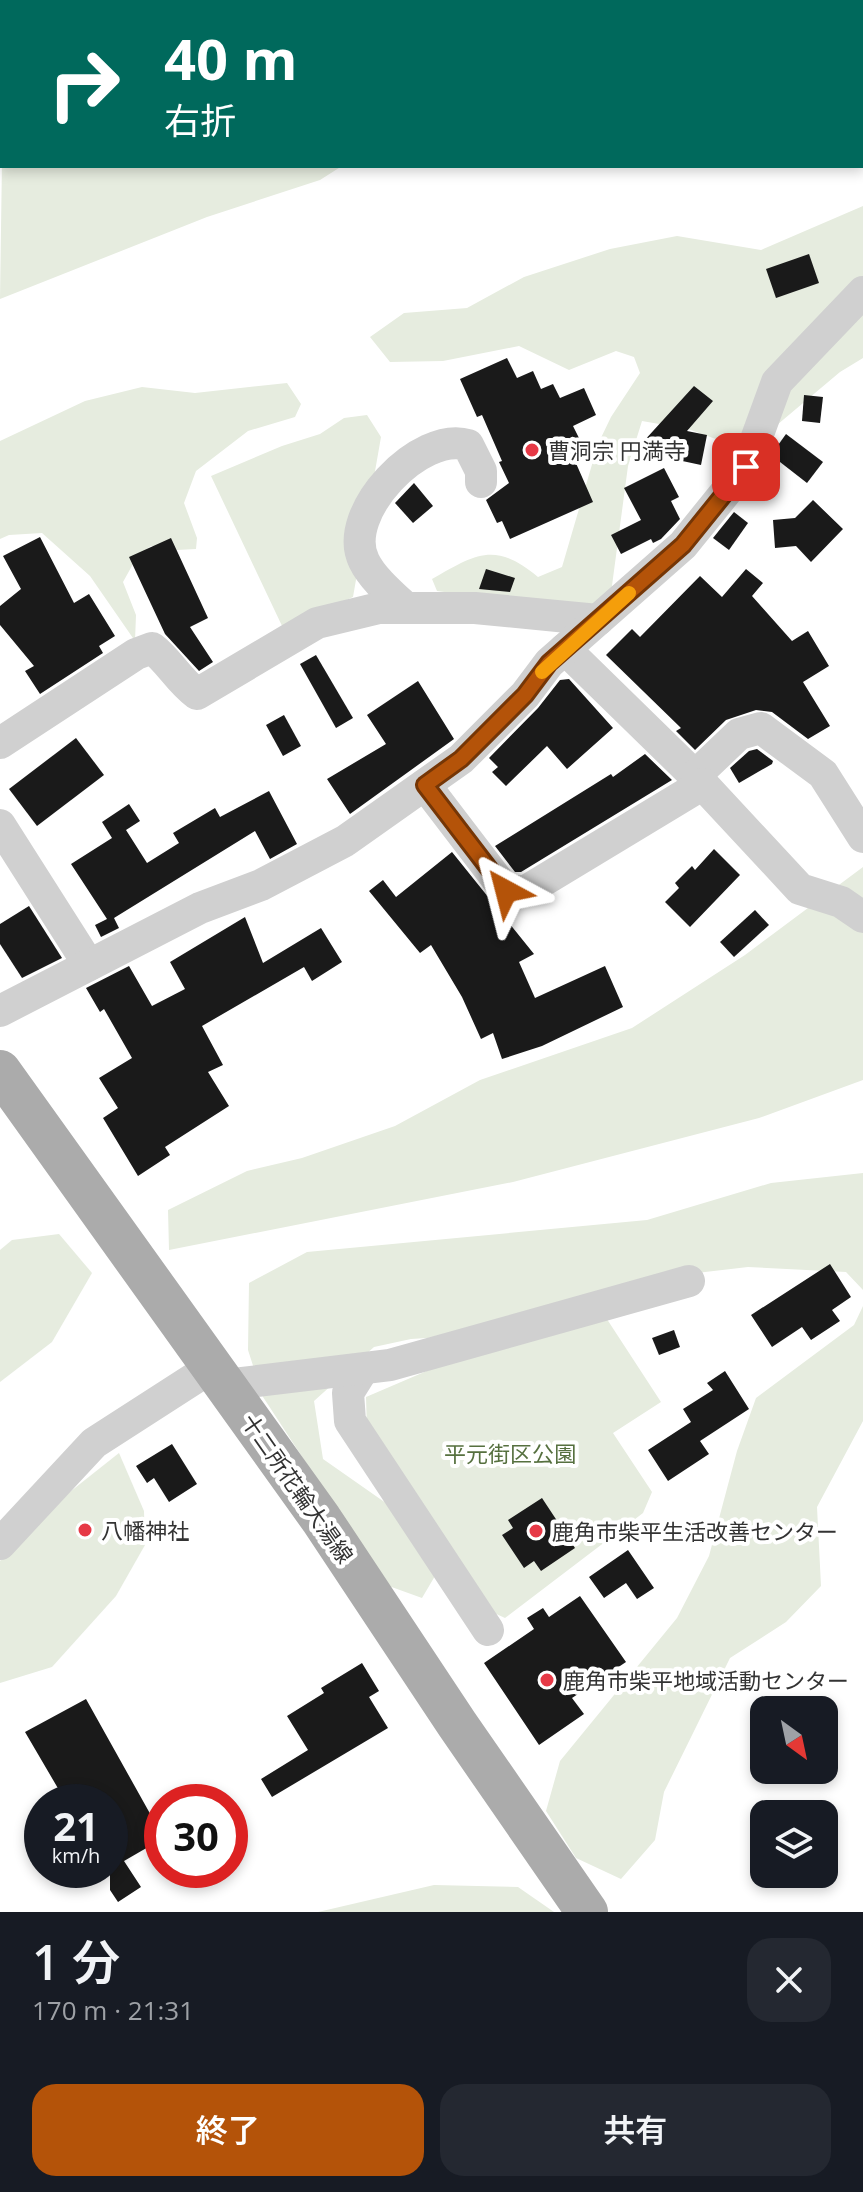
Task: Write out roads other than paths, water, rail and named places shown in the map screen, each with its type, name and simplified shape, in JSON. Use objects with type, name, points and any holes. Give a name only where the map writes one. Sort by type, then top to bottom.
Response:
[{"type":"main road","name":"十二所花輪大湯線","points":[[0,1071],[321,1519],[587,1912]]},
{"type":"street","points":[[0,1011],[200,908],[261,885],[345,841],[461,759],[525,695],[549,663],[683,545],[746,467],[777,382],[863,292]]},
{"type":"street","points":[[406,608],[364,562],[360,525],[378,492],[391,477],[426,452],[455,441],[468,445],[481,471],[481,482]]},
{"type":"street","points":[[0,743],[136,654],[152,648],[167,659],[188,688],[197,694],[317,623],[379,608],[475,608],[598,620]]},
{"type":"street","points":[[565,649],[699,780],[800,889],[841,902],[863,917]]},
{"type":"street","points":[[425,785],[506,891],[526,891],[699,780],[739,734],[761,728],[823,774],[863,837]]},
{"type":"street","points":[[0,825],[89,965]]},
{"type":"street","points":[[0,1544],[94,1443],[219,1376],[390,1365],[689,1281]]},
{"type":"street","points":[[363,1369],[348,1393],[350,1421],[488,1630]]},
{"type":"place","name":"曹洞宗 円満寺","points":[[532,450]]},
{"type":"place","name":"八幡神社","points":[[85,1530]]},
{"type":"place","name":"鹿角市柴平生活改善センター","points":[[536,1531]]},
{"type":"place","name":"鹿角市柴平地域活動センター","points":[[547,1680]]},
{"type":"park label","name":"平元街区公園","points":[[510,1453]]}]
